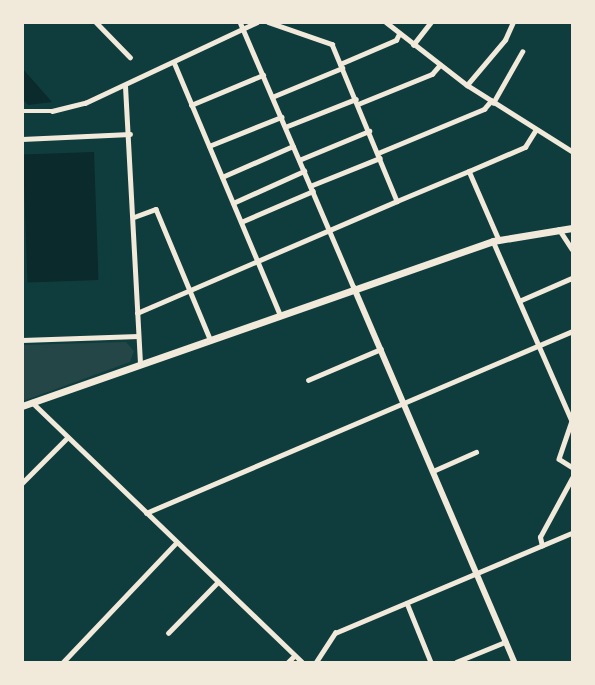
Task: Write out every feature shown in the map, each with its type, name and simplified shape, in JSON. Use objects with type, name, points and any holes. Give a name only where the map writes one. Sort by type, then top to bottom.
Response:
[{"type":"main road","points":[[22,406],[496,240],[573,228]]},
{"type":"main road","points":[[354,288],[405,402],[514,663]]},
{"type":"street","points":[[96,22],[130,57]]},
{"type":"street","points":[[240,22],[354,288]]},
{"type":"street","points":[[22,111],[52,111],[125,86],[257,22]]},
{"type":"street","points":[[268,22],[324,39],[332,44],[398,201]]},
{"type":"street","points":[[386,22],[439,66],[535,131],[573,151]]},
{"type":"street","points":[[394,29],[399,22]]},
{"type":"street","points":[[413,45],[432,22]]},
{"type":"street","points":[[467,85],[505,40],[513,22]]},
{"type":"street","points":[[272,97],[396,40],[399,34]]},
{"type":"street","points":[[310,186],[484,109],[492,102],[522,52]]},
{"type":"street","points":[[174,62],[280,314]]},
{"type":"street","points":[[285,127],[432,74],[439,66]]},
{"type":"street","points":[[191,105],[263,75]]},
{"type":"street","points":[[125,86],[130,134],[140,363]]},
{"type":"street","points":[[209,146],[281,117]]},
{"type":"street","points":[[299,160],[369,131]]},
{"type":"street","points":[[137,313],[191,292],[525,147],[535,131]]},
{"type":"street","points":[[22,139],[130,134]]},
{"type":"street","points":[[222,177],[293,146]]},
{"type":"street","points":[[233,203],[304,171]]},
{"type":"street","points":[[469,171],[519,301],[572,421],[559,459],[573,467]]},
{"type":"street","points":[[241,222],[313,191]]},
{"type":"street","points":[[134,217],[156,209],[210,339]]},
{"type":"street","points":[[559,229],[573,249]]},
{"type":"street","points":[[519,301],[573,278]]},
{"type":"street","points":[[146,513],[573,331]]},
{"type":"street","points":[[22,340],[138,336]]},
{"type":"street","points":[[308,380],[381,349]]},
{"type":"street","points":[[32,402],[302,663]]},
{"type":"street","points":[[22,483],[67,438]]},
{"type":"street","points":[[433,471],[476,452]]},
{"type":"street","points":[[542,546],[540,537],[573,478]]},
{"type":"street","points":[[316,663],[335,633],[573,533]]},
{"type":"street","points":[[63,663],[176,543]]},
{"type":"street","points":[[168,633],[217,583]]},
{"type":"street","points":[[407,603],[431,663]]},
{"type":"street","points":[[456,663],[505,642]]},
{"type":"street","points":[[288,663],[294,656]]},
{"type":"shaded area","points":[[22,69],[52,102],[28,105],[23,100]]},
{"type":"shaded area","points":[[94,152],[98,280],[28,282],[23,154]]},
{"type":"shaded area","points":[[126,342],[134,351],[130,362],[23,401],[23,345]]}]
